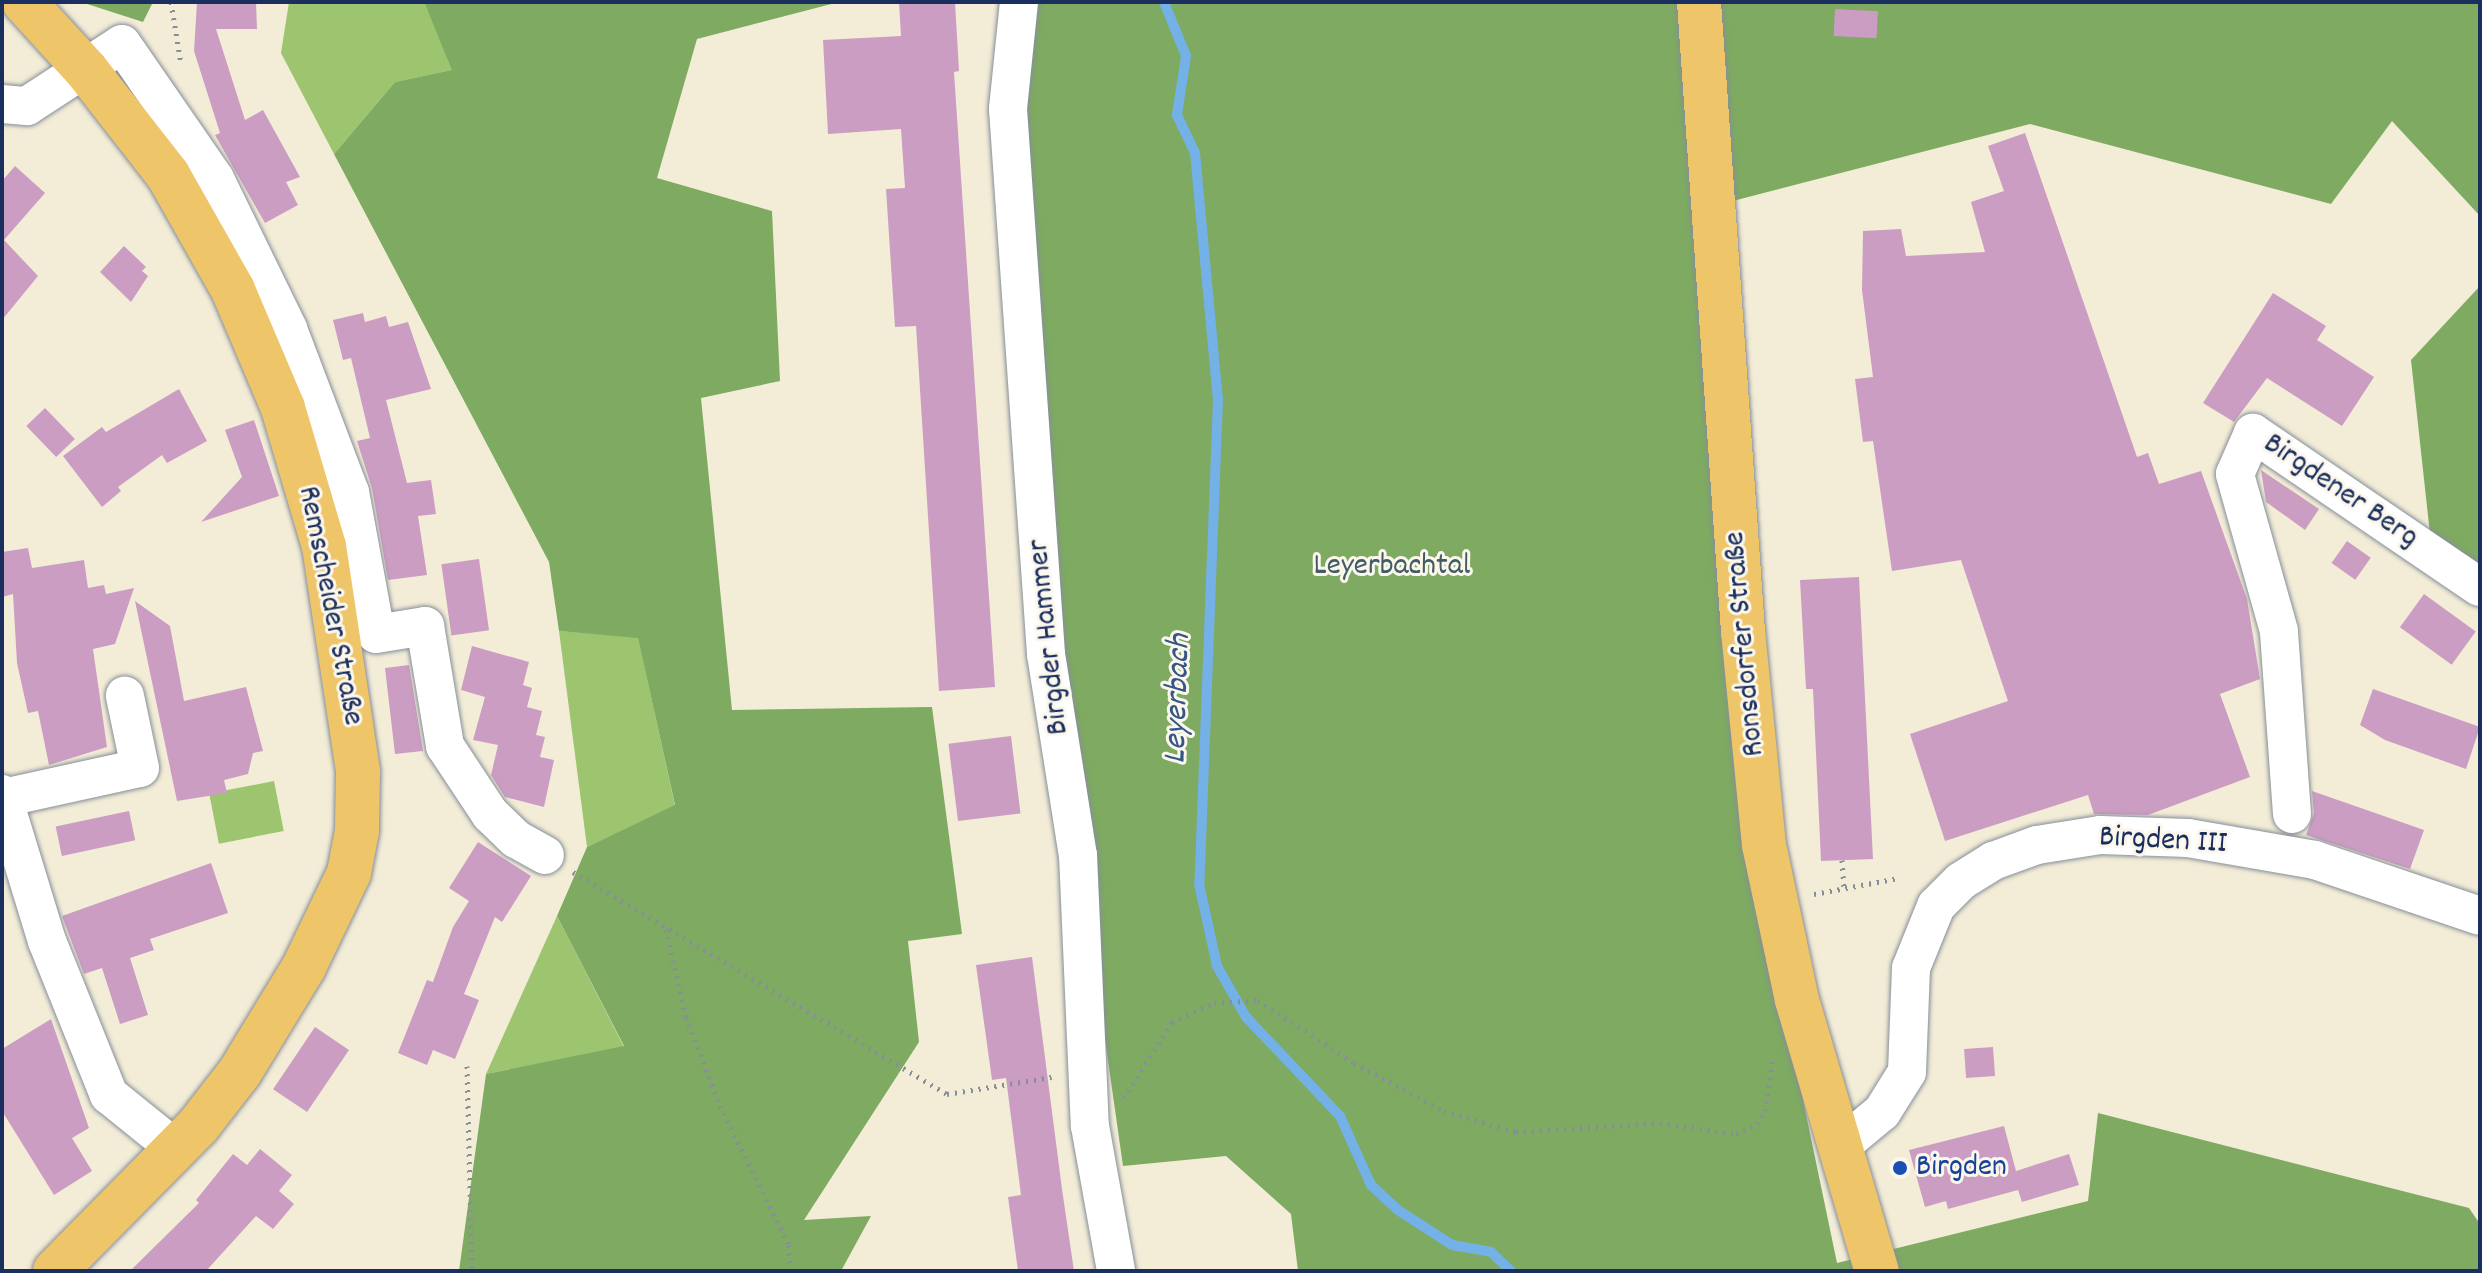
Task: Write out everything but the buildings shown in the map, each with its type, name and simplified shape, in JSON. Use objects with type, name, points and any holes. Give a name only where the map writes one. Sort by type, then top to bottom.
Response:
[{"type":"main road","name":"Remscheider Straße","points":[[24,2],[130,122],[202,228],[283,408],[324,546],[358,772],[357,831],[339,899],[240,1072],[176,1149],[55,1271]]},
{"type":"main road","name":"Ronsdorfer Straße","points":[[1699,2],[1743,631],[1764,845],[1797,1000],[1877,1271]]},
{"type":"street","name":"Birgder Hammer","points":[[1019,2],[1008,109],[1046,654],[1078,855],[1085,1071],[1098,1179],[1116,1271]]},
{"type":"street","name":"Remscheider Straße","points":[[87,71],[122,44],[215,179],[257,257],[323,415],[350,492],[376,634],[425,626],[445,746],[490,814],[516,839],[545,855]]},
{"type":"street","points":[[2,104],[27,106],[87,71]]},
{"type":"street","name":"Birgdener Berg","points":[[2292,814],[2279,631],[2235,474],[2253,433],[2480,587]]},
{"type":"street","points":[[125,696],[140,768],[3,796],[47,941],[109,1095],[176,1149]]},
{"type":"street","name":"Birgden III","points":[[1841,1146],[1882,1112],[1907,1072],[1911,968],[1936,906],[1961,881],[1993,861],[2037,845],[2100,835],[2188,838],[2315,860],[2480,916]]},
{"type":"path","points":[[545,855],[947,1094],[1085,1071]]},
{"type":"path","points":[[1842,860],[1844,887]]},
{"type":"path","points":[[1819,893],[1899,878]]},
{"type":"path","points":[[666,928],[686,1017],[720,1106],[789,1245],[790,1271]]},
{"type":"path","points":[[1121,1105],[1172,1022],[1214,1003],[1258,1000],[1354,1063],[1444,1111],[1516,1132],[1660,1123],[1736,1134],[1758,1124],[1768,1097]]},
{"type":"path","points":[[467,1066],[472,1271]]},
{"type":"green space","points":[[81,2],[153,2],[143,22]]},
{"type":"green space","points":[[289,2],[424,2],[453,70],[395,82],[334,154],[281,53]]},
{"type":"green space","points":[[424,2],[839,2],[697,39],[657,178],[772,211],[780,381],[701,398],[732,710],[932,707],[962,934],[908,941],[919,1042],[804,1220],[871,1216],[841,1271],[459,1271],[486,1074],[624,1046],[557,916],[587,847],[675,805],[638,638],[559,631],[549,562],[334,154],[395,82],[452,70]]},
{"type":"green space","name":"Leyerbachtal","points":[[1006,2],[2480,2],[2480,216],[2392,121],[2331,204],[2030,124],[1702,209],[1745,821],[1837,1263],[2088,1201],[2098,1113],[2469,1208],[2480,1224],[2480,1271],[1298,1271],[1291,1214],[1226,1156],[1123,1166],[1057,702]]},
{"type":"green space","points":[[2480,286],[2480,569],[2430,534],[2411,360]]},
{"type":"green space","points":[[559,631],[638,637],[675,806],[587,847]]},
{"type":"green space","points":[[274,781],[284,831],[219,844],[209,794]]},
{"type":"green space","points":[[557,916],[624,1047],[486,1074]]},
{"type":"waterway","name":"Leyerbach","points":[[1164,2],[1186,56],[1177,115],[1195,153],[1218,399],[1199,884],[1217,966],[1246,1017],[1340,1116],[1371,1185],[1398,1210],[1452,1245],[1491,1252],[1511,1271]]},
{"type":"place","name":"Birgden","points":[[1900,1168]]}]
